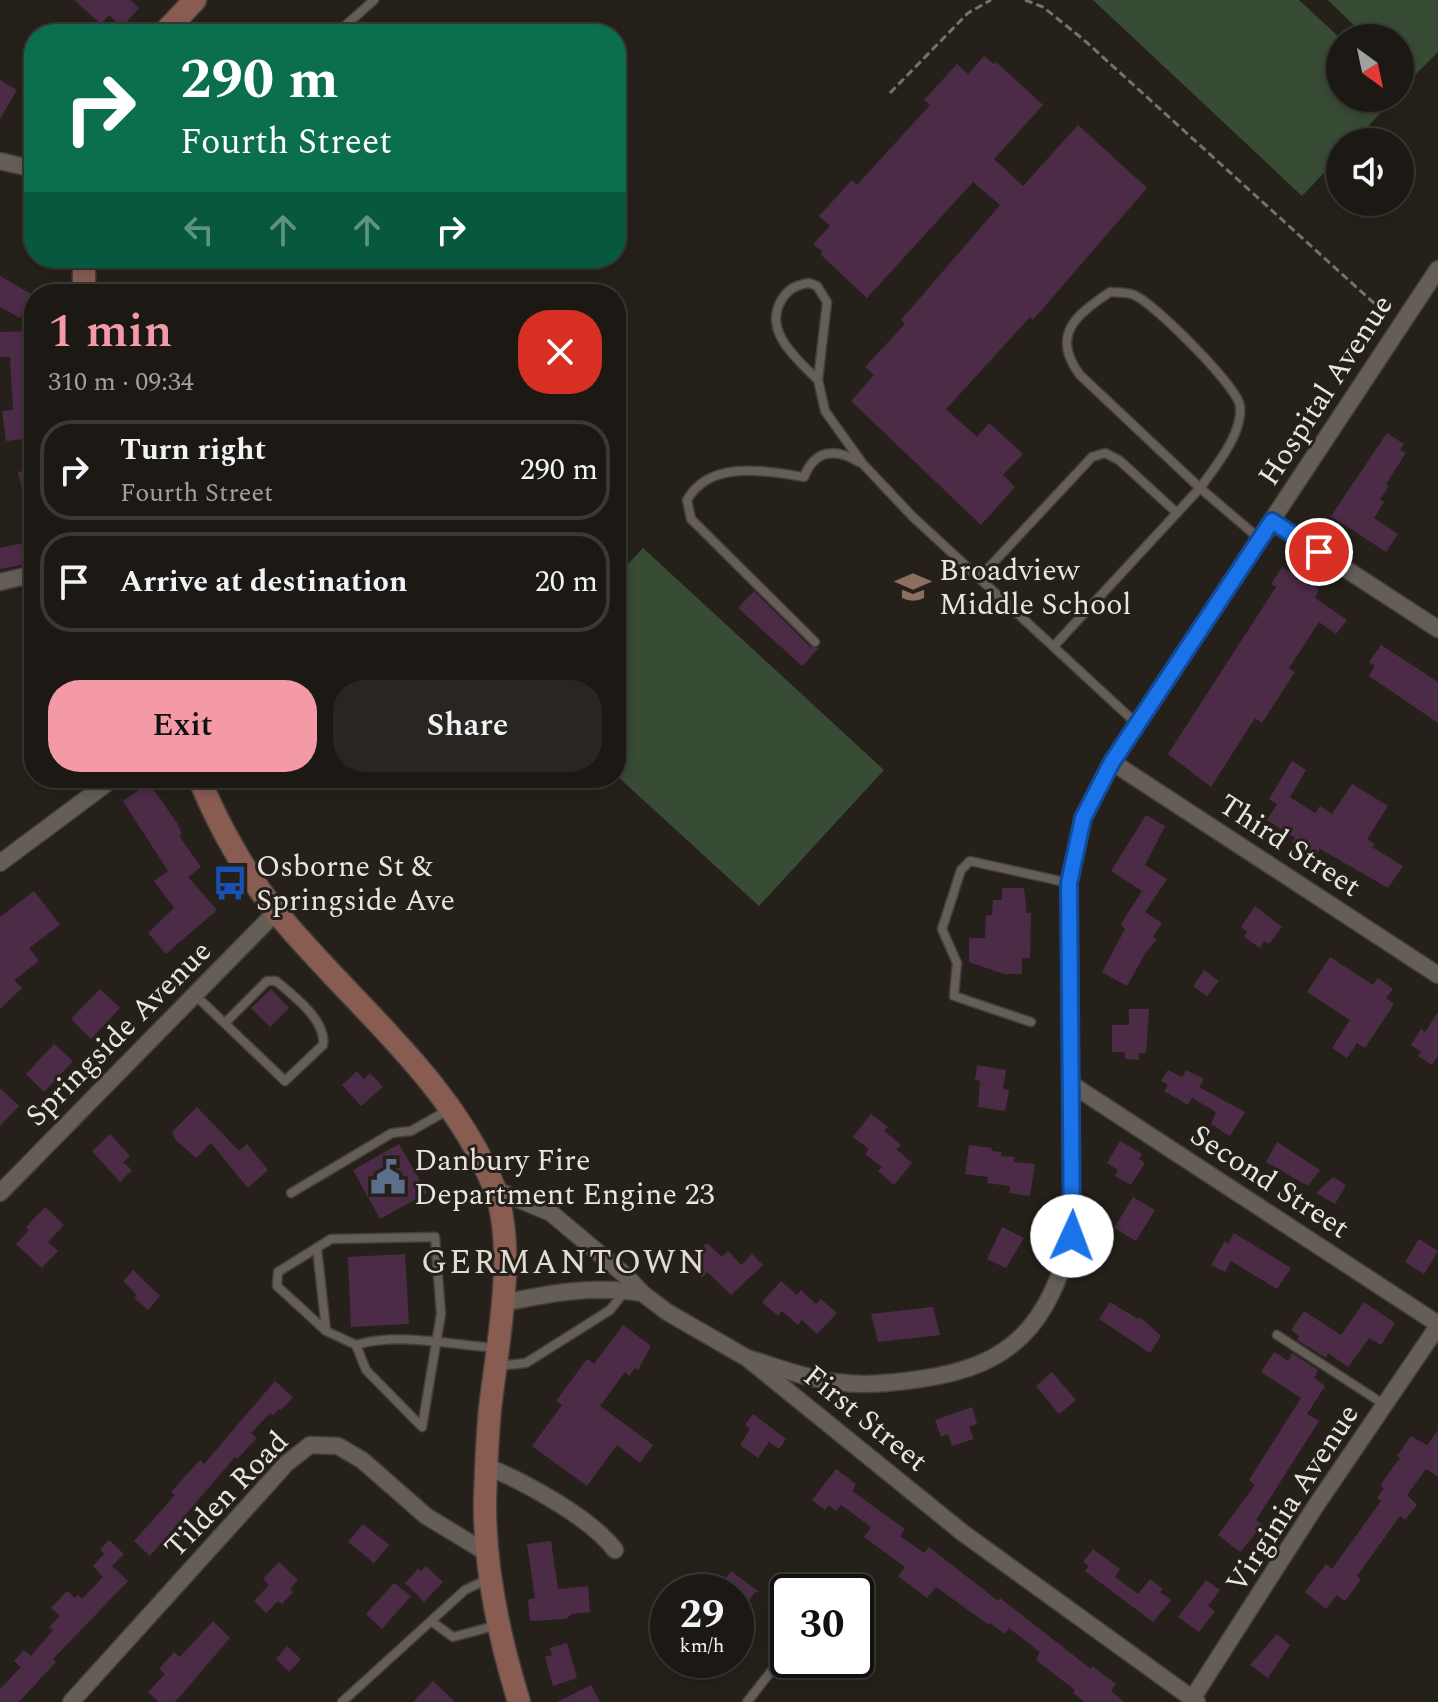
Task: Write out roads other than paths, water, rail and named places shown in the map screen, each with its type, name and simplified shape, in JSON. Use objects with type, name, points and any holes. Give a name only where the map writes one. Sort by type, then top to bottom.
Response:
[{"type":"main road","points":[[170,24],[185,3]]},
{"type":"main road","points":[[204,788],[234,848],[276,912],[458,1117],[496,1190],[506,1254],[488,1467],[487,1553],[499,1625],[519,1702]]},
{"type":"street","points":[[0,161],[24,167]]},
{"type":"street","name":"Hospital Avenue","points":[[747,1358],[832,1382],[879,1385],[950,1376],[978,1366],[1019,1341],[1044,1310],[1062,1272],[1072,1236],[1069,883],[1083,818],[1112,762],[1436,277]]},
{"type":"street","points":[[1272,521],[1438,629]]},
{"type":"street","points":[[0,582],[24,576]]},
{"type":"street","name":"Third Street","points":[[1112,762],[1438,975]]},
{"type":"street","points":[[0,863],[101,788]]},
{"type":"street","name":"Springside Avenue","points":[[0,1193],[276,912]]},
{"type":"street","name":"Second Street","points":[[1071,1084],[1438,1325]]},
{"type":"street","name":"First Street","points":[[496,1190],[551,1213],[626,1276],[634,1292],[747,1358],[963,1533],[1194,1701]]},
{"type":"street","points":[[503,1303],[558,1291],[596,1288],[634,1292]]},
{"type":"street","name":"Virginia Avenue","points":[[1194,1701],[1315,1507],[1438,1325]]},
{"type":"street","name":"Tilden Road","points":[[71,1702],[287,1463],[310,1445],[338,1446],[362,1460],[426,1516],[487,1553]]},
{"type":"street","points":[[488,1467],[526,1483],[600,1535],[615,1550]]},
{"type":"lane","points":[[347,24],[374,0]]},
{"type":"lane","points":[[818,380],[780,337],[775,322],[777,308],[786,293],[797,285],[809,283],[817,286],[827,302],[818,380],[825,411],[863,464],[912,516],[1137,724]]},
{"type":"lane","points":[[1054,646],[1200,488],[1219,462],[1237,425],[1240,404],[1229,384],[1152,306],[1134,294],[1110,292],[1086,309],[1071,325],[1066,345],[1070,361],[1080,375],[1200,488],[1261,540]]},
{"type":"lane","points":[[815,642],[691,519],[687,500],[700,484],[717,474],[757,470],[804,477],[816,459],[842,452],[863,464]]},
{"type":"lane","points":[[980,577],[1092,457],[1105,453],[1119,460],[1177,513]]},
{"type":"lane","points":[[1031,1022],[954,996],[957,963],[942,929],[961,870],[970,861],[1069,883]]},
{"type":"lane","points":[[195,995],[285,1081],[323,1045],[324,1037],[318,1023],[276,981],[267,981],[225,1023]]},
{"type":"lane","points":[[291,1193],[392,1133],[411,1131],[458,1117]]},
{"type":"lane","points":[[356,1345],[366,1370],[422,1427],[437,1343],[441,1314],[435,1237],[331,1239],[278,1272],[277,1286],[326,1331],[356,1345],[379,1338],[437,1343],[526,1363],[634,1292]]},
{"type":"lane","points":[[317,1248],[326,1331]]},
{"type":"lane","points":[[1277,1335],[1385,1406]]},
{"type":"lane","points":[[342,1702],[465,1590],[490,1577]]},
{"type":"lane","points":[[431,1621],[453,1637],[499,1625]]},
{"type":"lane","points":[[747,1702],[770,1673]]},
{"type":"place","name":"Broadview Middle School","points":[[913,587]]},
{"type":"place","name":"Osborne St & Springside Ave","points":[[230,883]]},
{"type":"place","name":"Danbury Fire Department Engine 23","points":[[388,1177]]},
{"type":"district","name":"GERMANTOWN","points":[[564,1261]]}]
